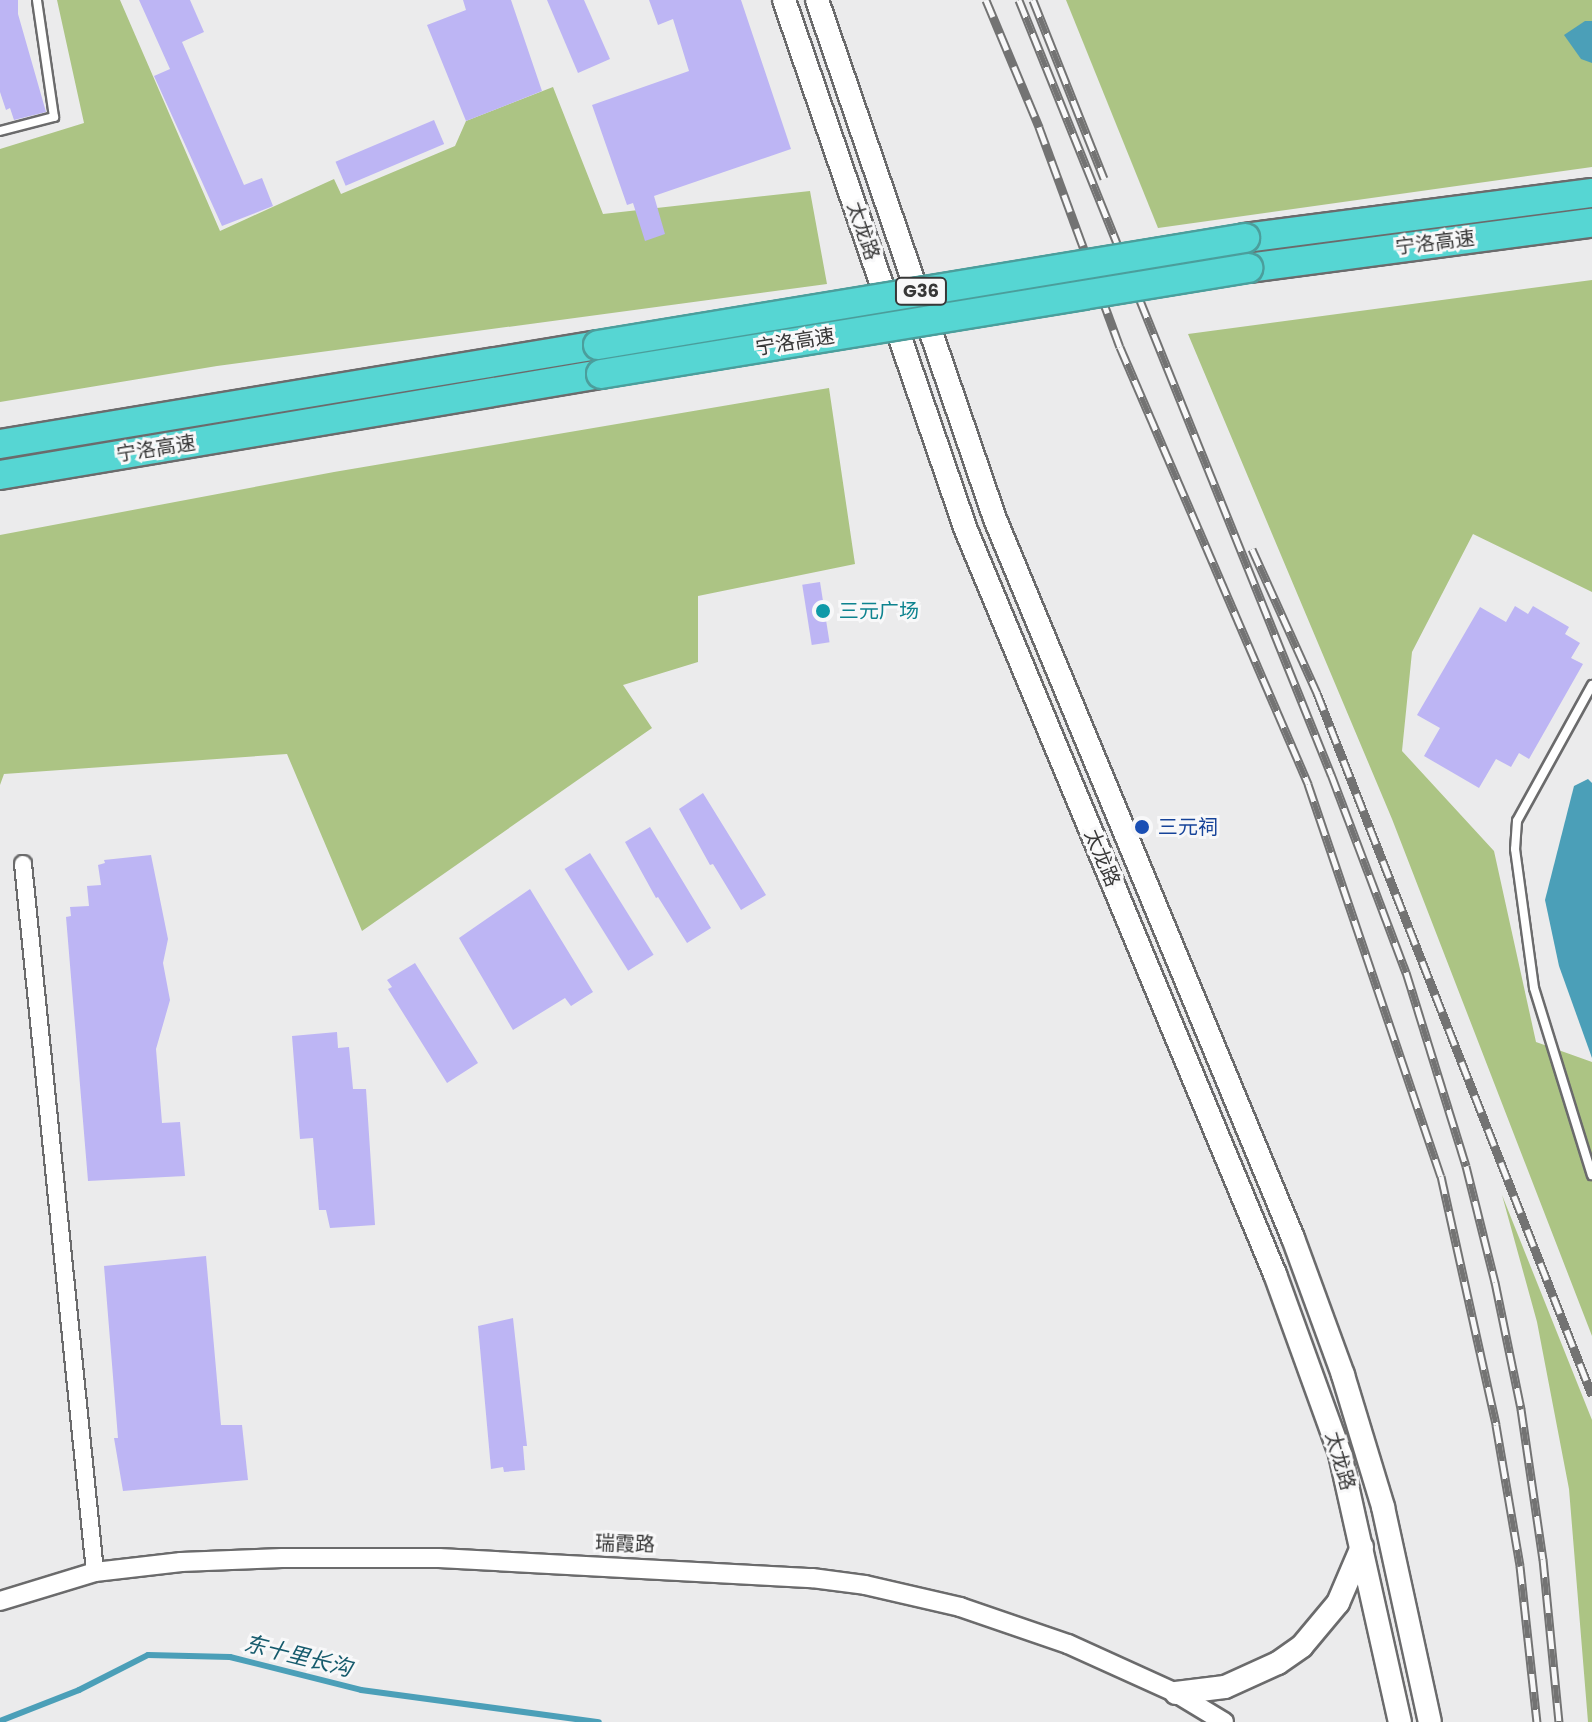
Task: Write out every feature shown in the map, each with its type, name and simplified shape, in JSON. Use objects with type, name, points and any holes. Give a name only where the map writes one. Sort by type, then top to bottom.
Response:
[{"type":"highway","name":"宁洛高速","points":[[0,444],[1245,238],[1592,193]]},
{"type":"highway","name":"宁洛高速","points":[[0,475],[1248,268],[1592,223]]},
{"type":"main road","name":"太龙路","points":[[784,0],[966,530],[1275,1274],[1340,1454],[1400,1722]]},
{"type":"main road","name":"太龙路","points":[[817,0],[995,519],[1287,1224],[1343,1375],[1383,1507],[1430,1722]]},
{"type":"main road","points":[[1176,1693],[1225,1687],[1278,1663],[1302,1646],[1338,1603],[1362,1547]]},
{"type":"street","points":[[23,864],[95,1572]]},
{"type":"street","name":"瑞霞路","points":[[0,1601],[95,1572],[181,1562],[282,1558],[439,1558],[812,1578],[865,1585],[960,1607],[1068,1644],[1176,1693],[1224,1722]]},
{"type":"lane","points":[[0,131],[54,117],[37,0]]},
{"type":"lane","points":[[1592,685],[1517,821],[1515,849],[1534,988],[1592,1175]]},
{"type":"green space","points":[[57,0],[120,0],[220,231],[334,179],[341,194],[455,146],[466,121],[553,87],[603,214],[810,191],[827,284],[217,366],[0,402],[0,149],[84,123]]},
{"type":"green space","points":[[1066,0],[1592,0],[1592,167],[1158,228]]},
{"type":"green space","points":[[1592,280],[1592,592],[1473,534],[1412,652],[1402,751],[1494,851],[1536,1042],[1592,1062],[1592,1336],[1392,819],[1188,334]]},
{"type":"green space","points":[[829,388],[855,564],[698,596],[698,662],[623,685],[652,728],[362,931],[287,754],[4,774],[0,785],[0,535],[334,472]]},
{"type":"green space","points":[[1502,1195],[1592,1420],[1592,1722],[1588,1722],[1569,1489],[1537,1322]]},
{"type":"water","points":[[1585,21],[1592,21],[1592,63],[1581,59],[1564,35]]},
{"type":"water","points":[[1588,779],[1592,783],[1592,1058],[1559,966],[1545,900],[1574,786]]},
{"type":"building","points":[[0,0],[18,0],[18,14],[46,112],[14,120],[10,108],[6,110],[0,92]]},
{"type":"building","points":[[139,0],[190,0],[204,32],[182,42],[244,185],[262,178],[273,206],[222,226],[154,76],[170,69]]},
{"type":"building","points":[[463,0],[511,0],[542,91],[466,121],[427,25],[466,10]]},
{"type":"building","points":[[547,0],[584,0],[610,59],[578,73]]},
{"type":"building","points":[[649,0],[741,0],[791,149],[654,196],[665,234],[645,241],[633,203],[627,205],[592,105],[689,71],[673,19],[658,25]]},
{"type":"building","points":[[434,120],[444,144],[346,186],[336,162]]},
{"type":"building","points":[[820,582],[830,642],[812,645],[802,585]]},
{"type":"building","points":[[1515,606],[1528,614],[1533,606],[1569,627],[1565,634],[1580,643],[1571,658],[1583,664],[1529,759],[1519,753],[1511,767],[1496,759],[1479,788],[1424,756],[1440,728],[1417,715],[1480,607],[1506,622]]},
{"type":"building","points":[[703,793],[766,895],[741,910],[713,864],[710,865],[679,809]]},
{"type":"building","points":[[650,827],[711,928],[687,943],[656,898],[625,842]]},
{"type":"building","points":[[590,853],[654,955],[628,971],[565,869]]},
{"type":"building","points":[[151,855],[168,939],[163,963],[170,1000],[156,1049],[162,1123],[180,1122],[185,1176],[88,1181],[66,917],[71,916],[70,907],[89,906],[87,886],[101,885],[98,865],[105,863],[104,860]]},
{"type":"building","points":[[530,889],[593,992],[571,1006],[565,998],[513,1030],[459,938]]},
{"type":"building","points":[[415,963],[478,1063],[447,1083],[388,989],[392,987],[387,980]]},
{"type":"building","points":[[337,1032],[338,1048],[349,1047],[353,1089],[366,1089],[375,1225],[330,1228],[326,1210],[319,1210],[313,1138],[300,1139],[292,1036]]},
{"type":"building","points":[[206,1256],[221,1425],[242,1425],[248,1480],[123,1491],[114,1438],[118,1438],[104,1266]]},
{"type":"building","points":[[513,1318],[527,1446],[523,1446],[525,1470],[504,1472],[503,1467],[491,1469],[478,1326]]},
{"type":"waterway","name":"东十里长沟","points":[[0,1721],[79,1690],[148,1655],[230,1657],[361,1690],[599,1722]]},
{"type":"railway","points":[[986,0],[1039,127],[1120,347],[1308,784],[1441,1176],[1496,1425],[1520,1566],[1537,1722]]},
{"type":"railway","points":[[1019,0],[1331,774],[1406,972],[1466,1166],[1495,1282],[1521,1409],[1543,1559],[1559,1722]]},
{"type":"railway","points":[[1033,0],[1104,178]]},
{"type":"railway","points":[[1252,549],[1317,693],[1592,1395]]},
{"type":"place","name":"三元广场","points":[[823,611]]},
{"type":"place","name":"三元祠","points":[[1142,827]]}]
